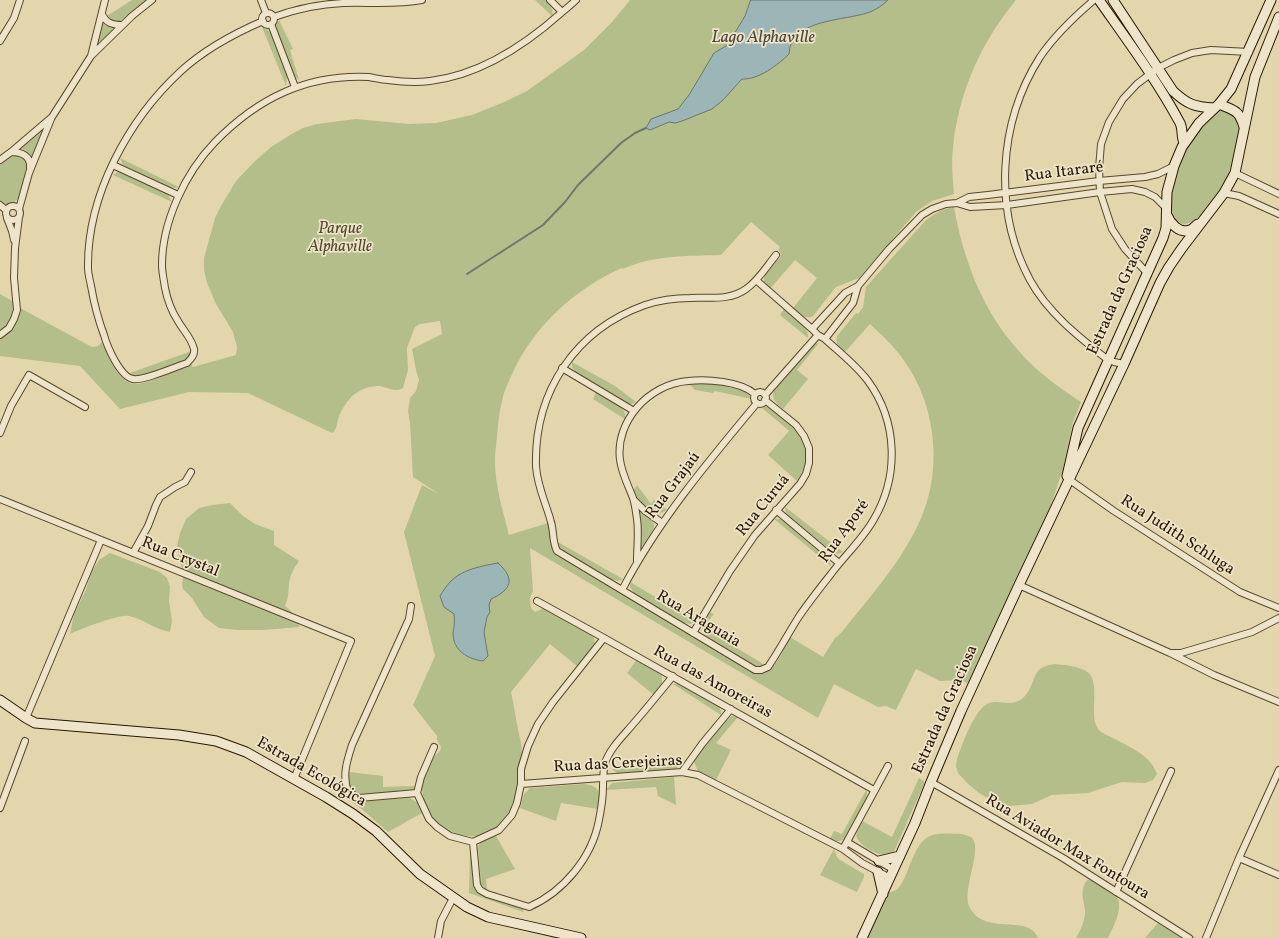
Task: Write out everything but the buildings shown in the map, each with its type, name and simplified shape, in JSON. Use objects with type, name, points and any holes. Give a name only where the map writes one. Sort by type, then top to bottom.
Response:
[{"type":"main road","points":[[1099,0],[1150,75],[1181,125],[1181,136],[1184,143]]},
{"type":"main road","points":[[1113,0],[1173,90],[1182,100],[1193,106],[1216,106],[1236,111],[1245,131]]},
{"type":"main road","name":"Estrada da Graciosa","points":[[1068,479],[1078,428],[1148,274],[1166,228],[1167,192],[1174,166],[1184,143],[1199,123],[1231,89],[1249,52],[1271,0]]},
{"type":"main road","name":"Estrada da Graciosa","points":[[862,938],[884,894],[915,823],[961,711],[1163,278],[1182,248],[1224,193],[1235,173],[1256,77],[1279,17]]},
{"type":"main road","points":[[1166,211],[1170,222],[1176,227],[1184,230],[1190,230],[1204,219]]},
{"type":"main road","name":"Estrada Ecológica","points":[[0,700],[36,723],[150,732],[216,741],[246,752],[353,814],[376,831],[420,874],[467,907],[488,917],[581,938]]},
{"type":"main road","points":[[879,861],[900,856]]},
{"type":"main road","points":[[878,872],[884,894]]},
{"type":"street","points":[[0,41],[14,18],[20,0]]},
{"type":"street","points":[[91,56],[105,0]]},
{"type":"street","points":[[0,335],[9,328],[17,310],[14,278],[15,248],[20,212],[19,209],[29,173],[52,117],[91,56],[122,25],[152,0]]},
{"type":"street","points":[[262,0],[266,13],[263,17],[263,21]]},
{"type":"street","points":[[274,17],[294,10],[322,4],[403,3],[422,0]]},
{"type":"street","points":[[550,0],[562,12]]},
{"type":"street","points":[[263,21],[238,32],[215,46],[181,72],[150,104],[134,126],[113,165],[99,197],[90,239],[88,269],[96,313],[109,350],[125,375],[131,379],[140,379],[187,363],[192,359],[195,351],[192,343],[176,319],[166,291],[162,266],[164,244],[178,195],[196,165],[214,143],[240,119],[267,101],[295,87],[336,78],[370,77],[408,82],[430,81],[452,77],[478,69],[524,43],[551,23],[576,0]]},
{"type":"street","points":[[1094,0],[1055,38],[1040,58],[1025,84],[1014,115],[1008,141],[1005,172],[1005,193],[1017,249],[1030,280],[1046,303],[1072,331],[1108,360],[1124,364]]},
{"type":"street","points":[[266,13],[271,14],[274,17]]},
{"type":"street","points":[[102,14],[108,22],[114,25],[122,25]]},
{"type":"street","points":[[271,24],[274,21],[274,17]]},
{"type":"street","points":[[263,21],[266,24],[271,24]]},
{"type":"street","points":[[271,24],[295,87]]},
{"type":"street","points":[[1148,274],[1125,249],[1112,229],[1100,192],[1099,168],[1101,144],[1109,122],[1123,99],[1137,84],[1158,68],[1192,53],[1211,50],[1249,52]]},
{"type":"street","points":[[0,160],[12,152],[52,117]]},
{"type":"street","points":[[12,152],[20,152],[26,156],[30,162],[29,173]]},
{"type":"street","points":[[113,165],[178,195]]},
{"type":"street","name":"Rua Itararé","points":[[958,203],[970,197],[1153,176],[1174,166]]},
{"type":"street","points":[[1235,173],[1279,194]]},
{"type":"street","name":"Rua Itararé","points":[[858,286],[889,249],[922,215],[932,209],[946,204],[958,203],[970,206],[1007,206],[1100,192],[1132,189],[1145,192],[1155,197],[1166,211]]},
{"type":"street","points":[[1224,193],[1239,196],[1279,214]]},
{"type":"street","points":[[0,205],[6,210],[7,218],[12,230],[15,248]]},
{"type":"street","points":[[6,210],[11,206],[19,209]]},
{"type":"street","points":[[7,218],[9,220],[14,220],[19,217]]},
{"type":"street","name":"Rua Araguaia","points":[[761,670],[755,670],[557,551],[553,543],[552,527],[539,485],[536,467],[538,431],[548,394],[562,368],[585,342],[600,329],[625,313],[647,305],[667,300],[734,295],[746,289],[756,280],[776,255]]},
{"type":"street","name":"Rua Aporé","points":[[756,280],[818,335],[825,339],[868,382],[881,404],[889,426],[893,451],[891,476],[884,501],[874,520],[839,562],[799,617],[768,667],[761,670]]},
{"type":"street","points":[[812,329],[845,293],[858,286]]},
{"type":"street","points":[[825,339],[853,303],[858,286]]},
{"type":"street","points":[[755,394],[754,399],[757,403],[761,404],[765,397],[818,335]]},
{"type":"street","points":[[562,368],[634,411]]},
{"type":"street","points":[[0,433],[11,406],[29,375],[85,407]]},
{"type":"street","points":[[637,561],[638,521],[633,499],[623,477],[620,459],[621,440],[626,424],[634,411],[644,400],[657,390],[670,384],[684,381],[699,380],[722,382],[740,386],[752,391],[755,394]]},
{"type":"street","points":[[755,394],[760,392],[765,397]]},
{"type":"street","name":"Rua Curuá","points":[[693,632],[730,571],[776,510],[800,484],[806,474],[809,463],[809,448],[804,436],[796,425],[765,397]]},
{"type":"street","name":"Rua Grajaú","points":[[622,590],[637,561],[662,522],[705,466],[757,403]]},
{"type":"street","points":[[133,553],[148,526],[160,497],[185,482],[191,472]]},
{"type":"street","name":"Rua Judith Schluga","points":[[1068,479],[1114,511],[1240,592],[1279,608]]},
{"type":"street","name":"Rua Crystal","points":[[0,499],[351,641],[294,779]]},
{"type":"street","points":[[633,499],[644,510],[662,522]]},
{"type":"street","points":[[776,510],[839,562]]},
{"type":"street","points":[[26,718],[101,540]]},
{"type":"street","points":[[1019,585],[1170,653],[1214,675],[1279,702]]},
{"type":"street","name":"Rua das Amoreiras","points":[[537,601],[874,790]]},
{"type":"street","points":[[411,606],[409,618],[352,744],[346,763],[344,782],[348,792],[359,798],[417,793]]},
{"type":"street","points":[[1170,653],[1182,653],[1252,632],[1279,618]]},
{"type":"street","points":[[434,747],[421,777],[417,793],[428,819],[436,827],[450,836],[473,842],[498,830],[512,816],[517,803],[521,784],[521,769],[528,746],[538,724],[553,702],[604,638]]},
{"type":"street","points":[[473,842],[478,885],[480,890],[487,894],[528,907],[551,895],[566,881],[580,864],[590,846],[599,822],[603,787],[602,779],[610,753],[619,740],[673,676]]},
{"type":"street","points":[[682,772],[702,744],[731,709]]},
{"type":"street","points":[[0,808],[25,741]]},
{"type":"street","points":[[843,849],[888,766]]},
{"type":"street","points":[[1206,938],[1239,858],[1279,770]]},
{"type":"street","points":[[1116,892],[1171,771]]},
{"type":"street","name":"Rua das Cerejeiras","points":[[521,784],[682,772],[698,775],[843,849],[862,863],[878,872],[892,874]]},
{"type":"street","name":"Rua Aviador Max Fontoura","points":[[931,782],[1063,858],[1190,938]]},
{"type":"street","points":[[847,842],[879,861],[892,874]]},
{"type":"street","points":[[1239,858],[1279,875]]},
{"type":"street","points":[[438,938],[441,921],[453,898]]},
{"type":"green space","points":[[132,0],[146,0],[119,22],[113,21],[107,16]]},
{"type":"green space","points":[[535,0],[545,0],[552,9],[552,16]]},
{"type":"green space","name":"Parque Alphaville","points":[[630,0],[1016,0],[992,33],[973,70],[966,89],[960,108],[953,148],[952,165],[954,194],[932,201],[916,212],[859,278],[836,287],[813,316],[804,317],[793,308],[817,278],[795,260],[770,289],[764,283],[764,279],[769,269],[780,258],[781,253],[778,250],[780,247],[751,222],[721,255],[671,257],[646,261],[623,269],[622,268],[588,286],[558,310],[533,339],[522,355],[507,386],[500,410],[495,452],[495,470],[509,535],[548,523],[552,549],[557,556],[753,672],[760,673],[772,668],[790,637],[823,657],[835,638],[841,633],[882,582],[901,555],[917,527],[925,507],[931,486],[933,465],[933,443],[930,421],[916,380],[905,362],[889,342],[870,324],[844,353],[837,343],[837,336],[856,313],[858,314],[863,307],[866,287],[925,221],[938,212],[954,207],[969,264],[984,301],[994,318],[1005,334],[1032,365],[1081,402],[1073,422],[1063,469],[1049,511],[969,684],[960,680],[940,681],[916,669],[896,710],[886,706],[878,707],[834,684],[818,718],[530,548],[533,591],[530,598],[531,608],[535,612],[544,608],[590,633],[594,638],[595,645],[578,667],[550,644],[511,692],[522,752],[513,806],[500,825],[487,833],[472,836],[458,834],[444,828],[433,818],[425,804],[422,786],[424,775],[429,764],[439,752],[441,747],[437,740],[437,736],[413,705],[435,656],[404,532],[422,485],[439,494],[413,477],[408,411],[410,398],[416,391],[419,380],[412,349],[442,334],[440,321],[420,324],[415,327],[407,348],[408,370],[403,388],[394,390],[376,386],[365,388],[358,392],[349,399],[344,406],[339,416],[336,428],[332,433],[248,393],[189,392],[120,409],[80,366],[0,356],[0,339],[13,326],[20,308],[92,347],[98,346],[102,342],[113,365],[121,376],[130,383],[136,384],[151,381],[191,364],[193,367],[236,355],[237,347],[233,332],[216,304],[207,283],[204,270],[204,258],[215,218],[221,206],[236,181],[255,161],[271,147],[290,135],[303,128],[317,124],[356,119],[409,124],[436,123],[472,115],[504,102],[527,91],[584,50],[612,22]]},
{"type":"green space","points":[[279,20],[293,49],[290,50],[299,80],[294,76],[276,31],[276,25]]},
{"type":"green space","points":[[103,22],[108,27],[114,29],[95,49]]},
{"type":"green space","points":[[262,27],[271,33],[287,77],[286,86]]},
{"type":"green space","points":[[1228,109],[1236,113],[1240,124],[1239,142],[1229,173],[1219,193],[1205,211],[1189,223],[1181,224],[1175,219],[1171,207],[1171,197],[1173,185],[1182,159],[1188,146],[1202,124],[1214,113],[1220,110]]},
{"type":"green space","points":[[45,125],[32,157],[31,157],[21,148]]},
{"type":"green space","points":[[17,155],[25,159],[27,168],[18,199],[12,204],[4,205],[0,202],[0,164],[11,156]]},
{"type":"green space","points":[[120,158],[179,187],[169,187],[123,165]]},
{"type":"green space","points":[[118,172],[127,174],[168,194],[172,202],[113,175]]},
{"type":"green space","points":[[0,294],[14,302],[11,318],[0,331]]},
{"type":"green space","points":[[784,309],[804,326],[808,334],[808,338],[780,315]]},
{"type":"green space","points":[[819,343],[797,370],[808,379],[783,409],[776,403],[773,396],[774,390],[814,344]]},
{"type":"green space","points":[[192,351],[190,356],[185,360],[153,372],[136,377],[127,374]]},
{"type":"green space","points":[[572,362],[615,386],[636,402],[631,404],[627,403],[576,373],[572,367]]},
{"type":"green space","points":[[710,383],[740,389],[745,391],[752,399],[715,391],[713,393],[695,390],[689,384]]},
{"type":"green space","points":[[596,392],[620,406],[625,414],[625,419],[593,399]]},
{"type":"green space","points":[[761,407],[769,407],[788,422],[802,438],[806,447],[804,468],[797,481],[768,455],[789,431]]},
{"type":"green space","points":[[637,485],[651,504],[654,500],[667,510],[659,514],[651,512],[647,509],[633,491]]},
{"type":"green space","points":[[230,503],[243,516],[255,524],[274,531],[274,545],[299,561],[290,578],[288,597],[285,606],[292,612],[300,627],[263,630],[219,628],[204,617],[192,598],[183,589],[182,584],[184,572],[180,563],[177,546],[180,533],[186,519],[199,508]]},
{"type":"green space","points":[[637,506],[651,519],[654,525],[654,530],[642,548],[640,546]]},
{"type":"green space","points":[[785,507],[843,552],[838,554],[831,551],[789,516],[786,513]]},
{"type":"green space","points":[[774,519],[781,519],[828,557],[831,566]]},
{"type":"green space","points":[[556,541],[623,579],[618,581],[610,579],[560,549]]},
{"type":"green space","points":[[110,553],[160,572],[167,578],[170,587],[169,600],[172,621],[170,632],[159,629],[134,617],[124,616],[100,622],[70,634],[74,614],[86,590],[91,573],[99,560]]},
{"type":"green space","points":[[630,582],[696,621],[690,624],[681,622],[634,593],[630,587]]},
{"type":"green space","points":[[709,612],[714,614],[708,621],[705,629],[765,665],[759,667],[753,665],[705,635],[702,626]]},
{"type":"green space","points":[[637,659],[660,672],[662,684],[654,695],[627,673]]},
{"type":"green space","points":[[1055,664],[1079,668],[1086,671],[1090,675],[1094,688],[1094,719],[1097,727],[1101,732],[1134,749],[1148,760],[1154,767],[1157,774],[1153,780],[1145,783],[1122,782],[1088,793],[1052,795],[1032,804],[1010,806],[996,803],[979,793],[958,773],[956,766],[957,759],[969,728],[978,712],[989,703],[1011,703],[1020,700],[1028,691],[1037,672],[1041,668]]},
{"type":"green space","points":[[679,683],[719,706],[721,715],[673,684]]},
{"type":"green space","points":[[732,716],[738,717],[716,743],[731,750],[716,780],[698,771],[694,762],[697,756],[725,721]]},
{"type":"green space","points":[[683,763],[674,770],[618,774],[612,769],[654,767]]},
{"type":"green space","points":[[349,772],[383,776],[383,787],[416,786],[408,791],[358,794],[352,791],[348,785]]},
{"type":"green space","points":[[674,777],[676,805],[658,796],[656,787],[606,790],[612,783]]},
{"type":"green space","points":[[919,778],[925,782],[893,854],[879,854],[863,845],[857,839],[856,835],[862,821],[892,837]]},
{"type":"green space","points":[[584,784],[590,785],[597,789],[599,795],[598,809],[561,803],[556,821],[520,808],[524,794],[530,788]]},
{"type":"green space","points":[[344,789],[345,792],[361,800],[410,798],[418,803],[422,813],[388,832],[364,811],[338,792]]},
{"type":"green space","points":[[866,790],[867,799],[846,838],[838,841],[830,839],[834,831],[842,834]]},
{"type":"green space","points":[[936,834],[962,834],[971,837],[974,842],[975,849],[968,889],[969,906],[976,915],[985,921],[1025,927],[1033,930],[1038,938],[863,938],[885,892],[891,892],[899,888],[917,849],[922,842],[928,837]]},
{"type":"green space","points":[[496,836],[515,869],[486,879],[487,890],[481,884],[478,846],[482,841]]},
{"type":"green space","points":[[470,848],[475,886],[485,896],[524,909],[523,912],[469,893]]},
{"type":"green space","points":[[834,849],[840,860],[864,874],[857,892],[820,875]]},
{"type":"green space","points":[[1092,879],[1114,893],[1119,903],[1118,915],[1108,938],[1076,938],[1085,915],[1083,888],[1087,880]]},
{"type":"green space","points":[[1162,922],[1176,926],[1196,938],[1145,938],[1157,924]]},
{"type":"water","name":"Lago Alphaville","points":[[751,0],[888,0],[880,7],[870,12],[809,27],[799,34],[792,42],[789,54],[774,67],[755,77],[742,79],[722,101],[712,109],[682,121],[675,123],[669,122],[650,130],[646,128],[651,119],[678,109],[689,95],[714,53],[726,46],[733,36],[745,16]]},
{"type":"water","points":[[498,563],[507,574],[509,584],[503,592],[491,599],[489,605],[490,612],[487,617],[484,632],[488,656],[483,661],[477,660],[462,653],[456,645],[453,633],[454,614],[444,607],[440,596],[445,588],[461,574],[486,565]]},
{"type":"waterway","points":[[467,274],[543,225],[565,202],[578,185],[621,143],[635,133],[646,128]]}]
